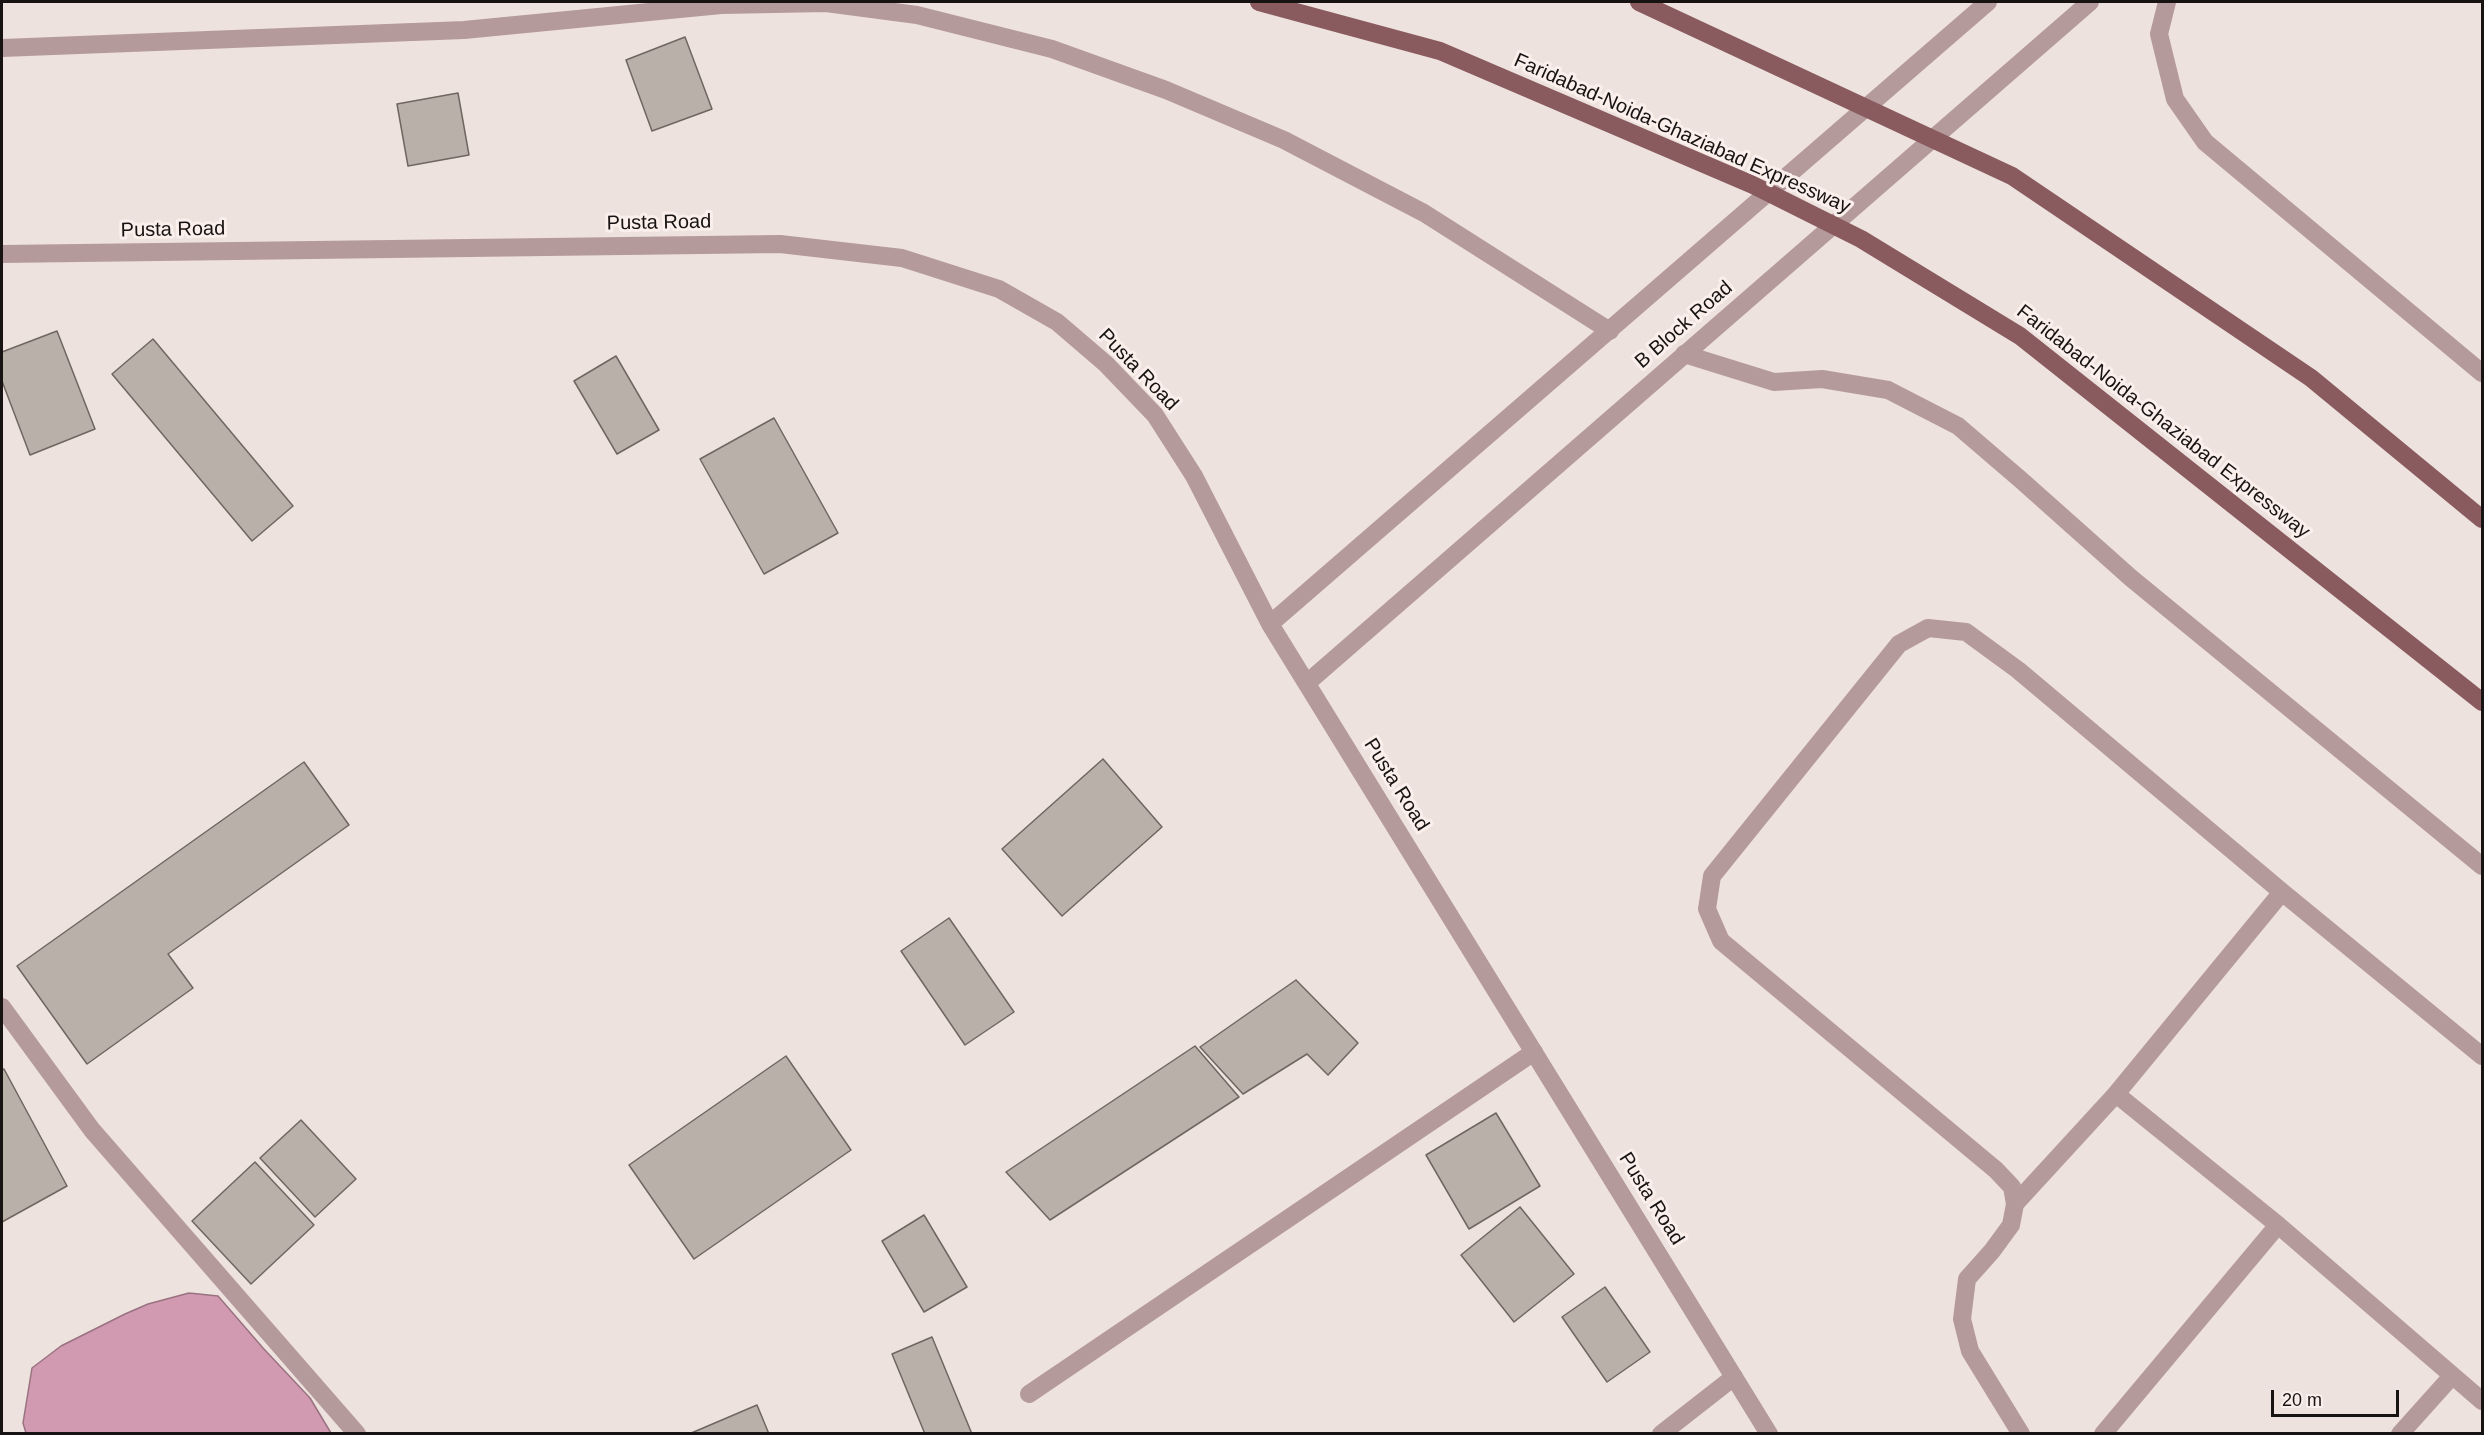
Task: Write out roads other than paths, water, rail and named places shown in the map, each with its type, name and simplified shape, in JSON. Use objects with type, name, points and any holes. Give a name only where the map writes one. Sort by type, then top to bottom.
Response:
[{"type":"main road","name":"Faridabad-Noida-Ghaziabad Expressway","points":[[1260,2],[1440,51],[1753,185],[1861,239],[2020,336],[2482,702]]},
{"type":"main road","points":[[1639,2],[2012,176],[2311,378],[2482,519]]},
{"type":"street","points":[[1270,624],[1988,2]]},
{"type":"street","name":"B Block Road","points":[[1307,683],[2090,2]]},
{"type":"street","points":[[2167,2],[2159,34],[2175,99],[2205,142],[2482,374]]},
{"type":"street","points":[[2,48],[464,30],[721,5],[826,3],[917,15],[1052,50],[1166,90],[1284,140],[1424,213],[1610,331]]},
{"type":"street","name":"Pusta Road","points":[[2,254],[780,244],[902,258],[999,289],[1057,322],[1106,364],[1155,415],[1194,476],[1270,624],[1769,1434]]},
{"type":"street","points":[[1684,354],[1774,382],[1822,379],[1888,390],[1958,426],[2131,578],[2482,866]]},
{"type":"street","points":[[2021,1434],[1970,1351],[1962,1319],[1967,1279],[2011,1225],[2015,1204],[2012,1187],[1996,1170],[1721,941],[1707,909],[1712,876],[1899,644],[1928,628],[1966,632],[2018,670],[2282,892],[2482,1056]]},
{"type":"street","points":[[2015,1204],[2116,1094],[2282,892]]},
{"type":"street","points":[[2,1007],[92,1130],[357,1434]]},
{"type":"street","points":[[1029,1395],[1534,1052]]},
{"type":"street","points":[[2116,1094],[2278,1225],[2482,1401]]},
{"type":"street","points":[[2103,1434],[2278,1225]]},
{"type":"street","points":[[2400,1434],[2452,1376]]},
{"type":"street","points":[[1660,1434],[1734,1377]]}]
